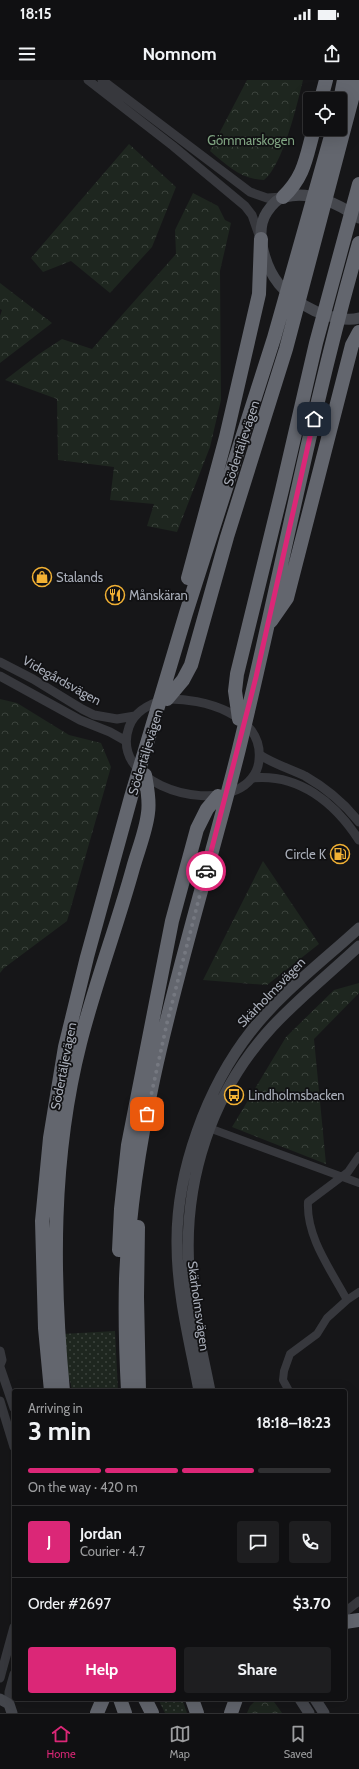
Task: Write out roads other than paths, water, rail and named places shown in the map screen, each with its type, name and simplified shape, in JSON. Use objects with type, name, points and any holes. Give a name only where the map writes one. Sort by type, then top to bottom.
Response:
[{"type":"highway","points":[[323,92],[326,80]]},
{"type":"highway","points":[[342,92],[344,80]]},
{"type":"highway","points":[[166,699],[183,680],[191,665],[258,435],[288,342],[357,80]]},
{"type":"highway","points":[[283,197],[295,186],[302,172],[312,136]]},
{"type":"highway","name":"Södertäljevägen","points":[[51,1389],[45,1328],[42,1221],[50,1138],[61,1064],[89,950],[131,797],[186,613],[283,309],[332,136]]},
{"type":"highway","points":[[239,719],[235,691],[237,674],[316,343],[359,184]]},
{"type":"highway","points":[[167,680],[174,633],[226,437],[259,294],[260,239]]},
{"type":"highway","points":[[128,1389],[125,1317],[129,1239],[138,1171],[157,1063],[189,933],[238,752],[333,337],[359,243]]},
{"type":"highway","points":[[267,628],[287,598],[358,323]]},
{"type":"highway","points":[[63,1389],[56,1310],[55,1266],[56,1220],[64,1127],[80,1043],[120,914],[148,812],[145,775]]},
{"type":"highway","points":[[125,1317],[118,1280],[121,1209],[128,1145],[172,921],[197,829],[208,809],[218,796]]},
{"type":"highway","points":[[138,1171],[137,1312],[139,1389]]},
{"type":"highway","points":[[42,1389],[40,1355],[45,1328]]},
{"type":"highway","points":[[347,1622],[359,1620]]},
{"type":"highway","points":[[97,1713],[102,1701]]},
{"type":"highway","points":[[121,1701],[125,1713]]},
{"type":"highway","points":[[145,1701],[152,1713]]},
{"type":"highway","points":[[193,1701],[197,1713]]},
{"type":"highway","points":[[231,1713],[235,1701]]},
{"type":"main road","points":[[358,323],[330,316],[311,309],[290,296],[276,282],[265,262],[260,239],[264,217],[272,205],[283,197],[299,195],[335,204],[359,218]]},
{"type":"main road","name":"Skärholmsvägen","points":[[210,1389],[191,1291],[188,1246],[190,1205],[205,1127],[207,1105],[236,1051],[252,1030],[284,995],[359,928]]},
{"type":"main road","name":"Skärholmsvägen","points":[[199,1389],[181,1296],[177,1243],[180,1205],[188,1166],[205,1127],[255,1047],[290,1009],[359,946]]},
{"type":"main road","points":[[301,1701],[309,1713]]},
{"type":"street","points":[[88,80],[174,146],[245,206],[252,215],[260,239]]},
{"type":"street","points":[[102,80],[250,192],[267,198],[283,197]]},
{"type":"street","name":"Videgårdsvägen","points":[[0,662],[33,679],[94,715],[117,719],[132,717]]},
{"type":"street","name":"Videgårdsvägen","points":[[0,676],[69,715],[124,740]]},
{"type":"street","points":[[166,699],[205,702],[217,706],[239,719],[253,735],[260,755],[258,767],[252,778],[241,788],[218,796],[205,797],[182,793],[165,787],[145,775],[128,753],[124,740],[132,717],[150,704],[166,699]]},
{"type":"street","points":[[260,755],[319,785],[348,809],[359,822]]},
{"type":"street","points":[[252,778],[269,776],[281,778],[308,790],[329,804],[340,815],[359,840]]},
{"type":"street","points":[[205,1127],[359,1184]]},
{"type":"street","points":[[347,1300],[312,1235],[307,1214],[308,1202],[348,1172],[359,1156]]},
{"type":"street","points":[[288,1389],[283,1380],[284,1370],[290,1354],[318,1334],[327,1318],[347,1300],[359,1292]]},
{"type":"street","points":[[0,1351],[2,1360],[0,1366],[12,1402]]},
{"type":"street","points":[[0,1401],[12,1440]]},
{"type":"street","points":[[347,1611],[359,1602]]},
{"type":"street","points":[[347,1621],[359,1612]]},
{"type":"street","points":[[0,1678],[12,1634]]},
{"type":"street","points":[[10,1708],[9,1692],[12,1681]]},
{"type":"place","name":"Stalands","points":[[42,577]]},
{"type":"place","name":"Månskäran","points":[[115,595]]},
{"type":"place","name":"Circle K","points":[[340,854]]},
{"type":"place","name":"Lindholmsbacken","points":[[234,1095]]},
{"type":"park label","name":"Gömmarskogen","points":[[251,140]]}]
